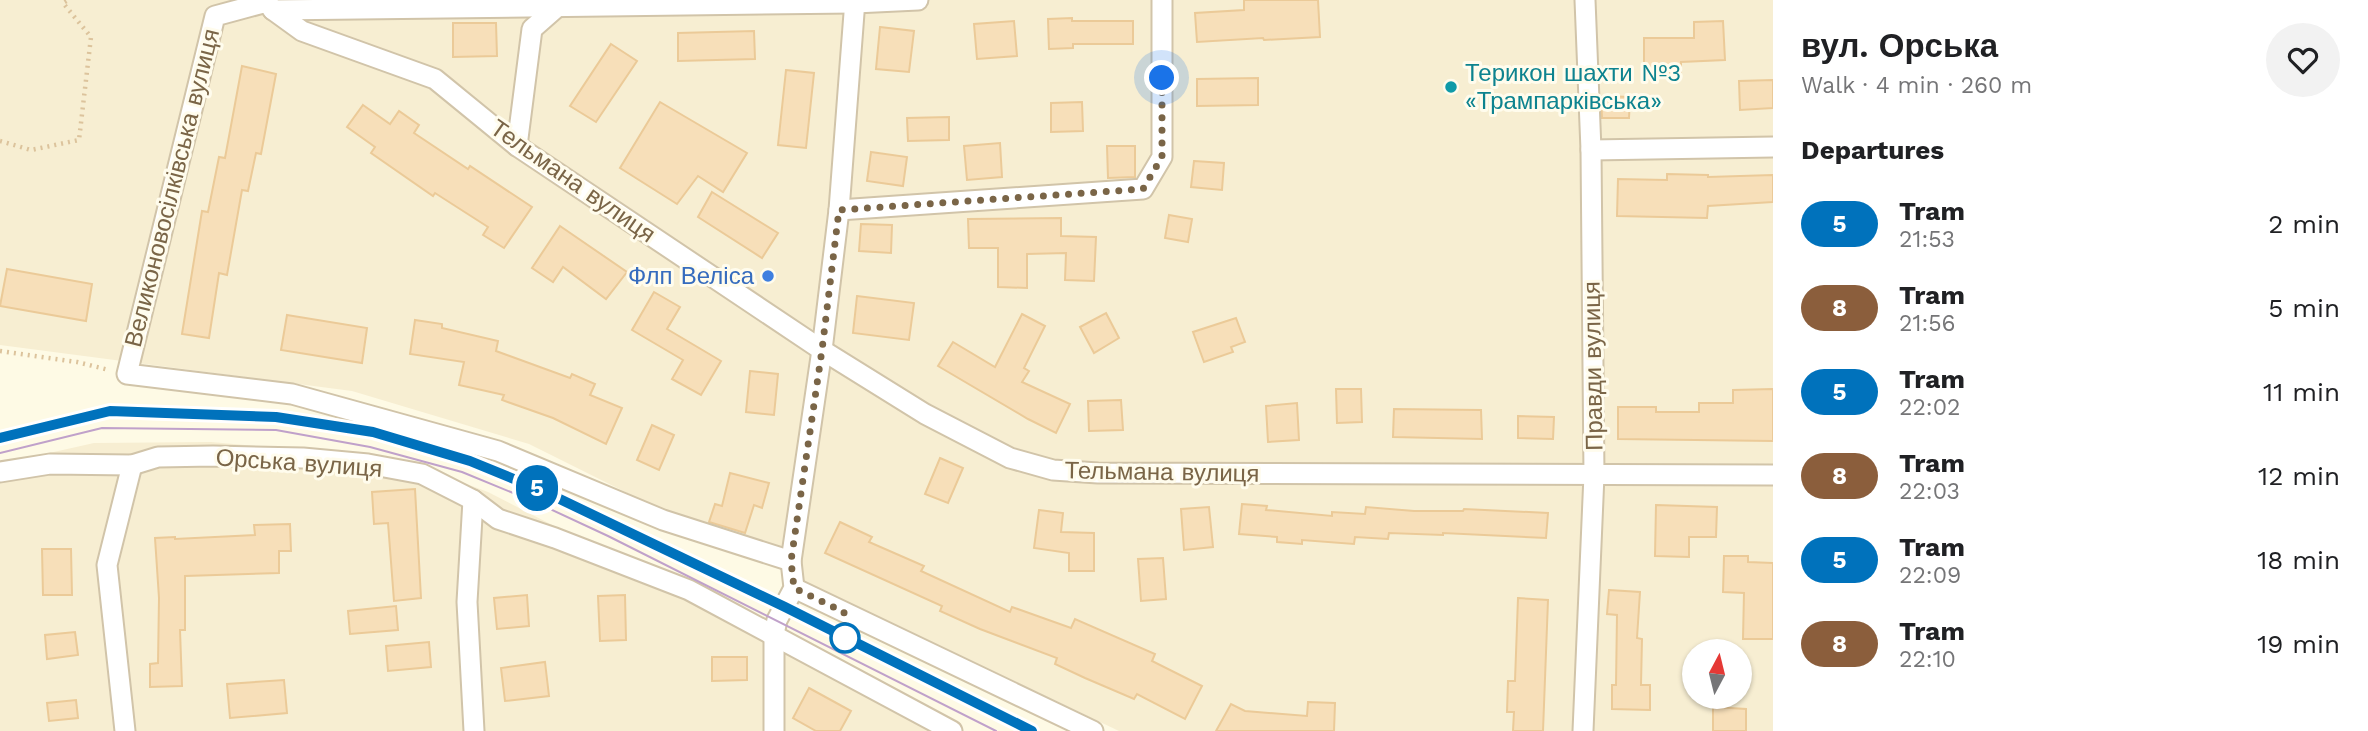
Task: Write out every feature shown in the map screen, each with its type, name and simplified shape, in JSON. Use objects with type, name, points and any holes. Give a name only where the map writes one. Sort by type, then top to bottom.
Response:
[{"type":"street","points":[[269,4],[918,0]]},
{"type":"street","points":[[839,210],[1143,189],[1162,157],[1162,0]]},
{"type":"street","name":"Правди вулиця","points":[[1583,731],[1594,475],[1591,150],[1585,0]]},
{"type":"street","points":[[774,731],[774,634],[794,588],[791,561],[822,350],[839,210],[855,1]]},
{"type":"street","name":"Тельмана вулиця","points":[[269,4],[302,32],[435,79],[517,146],[822,350],[925,414],[1010,458],[1053,470],[1112,473],[1773,475]]},
{"type":"street","name":"Великоновосілківська вулиця","points":[[127,374],[215,16],[269,4]]},
{"type":"street","points":[[517,146],[532,29],[557,4]]},
{"type":"street","points":[[1591,150],[1773,147]]},
{"type":"street","points":[[127,374],[292,394],[498,451],[663,520],[791,561]]},
{"type":"street","name":"Орська вулиця","points":[[0,472],[50,464],[132,465],[158,457],[213,456],[303,458],[368,464],[422,474],[473,500],[498,519],[689,590],[952,731]]},
{"type":"street","points":[[125,731],[107,565],[132,465]]},
{"type":"street","points":[[473,500],[467,602],[474,731]]},
{"type":"street","points":[[794,588],[1093,731]]},
{"type":"path","points":[[0,141],[31,150],[79,140],[91,37],[63,3],[68,0]]},
{"type":"path","points":[[0,351],[77,362],[127,374]]},
{"type":"shaded area","points":[[0,0],[1773,0],[1773,731],[1119,731],[812,585],[529,444],[352,391],[0,345]]},
{"type":"shaded area","points":[[211,442],[332,453],[424,468],[488,492],[953,731],[0,731],[0,464],[94,443]]},
{"type":"building","points":[[1244,0],[1318,0],[1320,37],[1197,42],[1195,13],[1244,10]]},
{"type":"building","points":[[1072,18],[1072,21],[1133,21],[1133,44],[1073,44],[1073,48],[1049,49],[1048,19]]},
{"type":"building","points":[[1014,21],[1017,56],[977,59],[974,24]]},
{"type":"building","points":[[1723,21],[1725,60],[1681,62],[1681,73],[1644,74],[1644,38],[1694,38],[1694,22]]},
{"type":"building","points":[[453,23],[496,23],[497,56],[453,57]]},
{"type":"building","points":[[880,27],[914,31],[909,72],[876,69]]},
{"type":"building","points":[[754,31],[755,59],[678,61],[678,33]]},
{"type":"building","points":[[611,44],[637,61],[596,122],[570,106]]},
{"type":"building","points":[[242,66],[276,74],[261,154],[256,153],[248,191],[242,190],[227,275],[219,273],[209,338],[182,334],[202,211],[208,212],[219,157],[225,158]]},
{"type":"building","points":[[786,70],[814,73],[806,148],[778,145]]},
{"type":"building","points":[[1258,78],[1258,105],[1197,106],[1197,79]]},
{"type":"building","points":[[1773,80],[1773,108],[1740,110],[1739,81]]},
{"type":"building","points":[[1601,96],[1630,97],[1629,118],[1602,118]]},
{"type":"building","points":[[660,102],[747,153],[723,192],[698,176],[677,204],[620,168]]},
{"type":"building","points":[[1082,102],[1083,131],[1051,132],[1051,103]]},
{"type":"building","points":[[363,105],[390,124],[399,111],[419,125],[414,133],[532,207],[504,248],[483,235],[488,227],[435,193],[433,196],[371,153],[375,147],[347,127]]},
{"type":"building","points":[[949,117],[949,140],[908,141],[907,118]]},
{"type":"building","points":[[1000,143],[1002,177],[967,180],[964,146]]},
{"type":"building","points":[[1107,146],[1135,146],[1135,177],[1108,178]]},
{"type":"building","points":[[871,152],[907,157],[903,186],[867,181]]},
{"type":"building","points":[[1194,161],[1224,163],[1222,190],[1191,187]]},
{"type":"building","points":[[1667,174],[1708,177],[1773,175],[1773,202],[1708,206],[1707,218],[1617,216],[1618,179],[1667,180]]},
{"type":"building","points":[[712,192],[778,233],[762,258],[698,217]]},
{"type":"building","points":[[1169,215],[1192,219],[1188,242],[1165,238]]},
{"type":"building","points":[[1061,218],[1061,236],[1096,237],[1094,281],[1065,280],[1066,253],[1027,254],[1027,288],[998,287],[998,248],[969,248],[968,219]]},
{"type":"building","points":[[861,224],[892,225],[891,253],[859,251]]},
{"type":"building","points":[[560,226],[627,272],[606,299],[563,267],[553,282],[532,268]]},
{"type":"building","points":[[7,269],[92,284],[86,321],[0,306]]},
{"type":"building","points":[[654,292],[680,307],[667,329],[721,361],[701,395],[672,379],[683,360],[632,330]]},
{"type":"building","points":[[857,296],[914,303],[909,340],[853,333]]},
{"type":"building","points":[[1106,313],[1119,338],[1094,353],[1080,327]]},
{"type":"building","points":[[1022,314],[1045,326],[1024,368],[1029,371],[1022,382],[1070,404],[1056,433],[938,366],[953,342],[995,367]]},
{"type":"building","points":[[287,315],[367,328],[362,363],[281,350]]},
{"type":"building","points":[[1236,318],[1245,342],[1231,347],[1233,352],[1204,362],[1193,332]]},
{"type":"building","points":[[415,320],[442,324],[442,328],[498,341],[496,351],[570,378],[572,374],[595,384],[590,395],[622,408],[606,444],[553,418],[502,400],[504,395],[459,385],[464,362],[410,354]]},
{"type":"building","points":[[750,371],[778,374],[774,415],[746,412]]},
{"type":"building","points":[[1336,389],[1361,389],[1362,422],[1337,423]]},
{"type":"building","points":[[1773,389],[1773,441],[1618,439],[1618,407],[1656,407],[1656,412],[1699,412],[1699,403],[1733,403],[1733,390]]},
{"type":"building","points":[[1121,400],[1123,430],[1089,431],[1088,401]]},
{"type":"building","points":[[1297,403],[1299,440],[1268,442],[1266,406]]},
{"type":"building","points":[[1394,409],[1481,410],[1482,439],[1393,437]]},
{"type":"building","points":[[1518,416],[1554,417],[1553,439],[1518,438]]},
{"type":"building","points":[[652,425],[674,435],[659,470],[637,460]]},
{"type":"building","points":[[940,458],[963,468],[948,503],[925,494]]},
{"type":"building","points":[[730,473],[769,483],[762,508],[754,505],[745,533],[709,522],[715,504],[722,506]]},
{"type":"building","points":[[415,489],[421,598],[394,601],[388,523],[374,524],[372,492]]},
{"type":"building","points":[[1242,504],[1267,506],[1266,510],[1332,516],[1332,512],[1365,514],[1366,507],[1414,511],[1464,509],[1548,513],[1546,538],[1389,533],[1388,539],[1355,537],[1354,544],[1302,540],[1302,544],[1277,542],[1277,537],[1239,534]]},
{"type":"building","points":[[1656,505],[1717,507],[1716,537],[1689,537],[1689,557],[1655,556]]},
{"type":"building","points":[[1209,507],[1213,547],[1184,550],[1181,509]]},
{"type":"building","points":[[1039,510],[1063,513],[1061,532],[1094,533],[1094,571],[1069,571],[1069,553],[1034,548]]},
{"type":"building","points":[[840,522],[872,537],[869,542],[924,566],[921,571],[1010,612],[1012,607],[1071,628],[1075,619],[1155,654],[1152,661],[1202,686],[1185,719],[1137,694],[1134,699],[1085,678],[1055,664],[1057,658],[940,611],[942,606],[825,553]]},
{"type":"building","points":[[290,524],[291,551],[279,551],[279,573],[185,576],[185,630],[180,630],[182,686],[150,687],[150,664],[158,663],[159,598],[155,538],[255,535],[254,525]]},
{"type":"building","points":[[42,549],[71,549],[72,595],[43,595]]},
{"type":"building","points":[[1724,556],[1748,556],[1748,562],[1773,563],[1773,639],[1743,639],[1744,593],[1723,592]]},
{"type":"building","points":[[1163,558],[1166,599],[1141,601],[1138,559]]},
{"type":"building","points":[[1609,590],[1640,592],[1637,638],[1642,639],[1641,685],[1650,685],[1650,710],[1612,709],[1612,685],[1616,685],[1617,615],[1607,614]]},
{"type":"building","points":[[527,595],[529,626],[497,629],[494,598]]},
{"type":"building","points":[[625,595],[626,640],[600,641],[598,596]]},
{"type":"building","points":[[1518,598],[1548,600],[1543,731],[1513,731],[1514,712],[1507,712],[1508,681],[1515,681]]},
{"type":"building","points":[[396,606],[398,630],[350,634],[348,611]]},
{"type":"building","points":[[75,632],[78,655],[47,659],[45,635]]},
{"type":"building","points":[[429,642],[431,667],[388,671],[386,646]]},
{"type":"building","points":[[712,657],[747,657],[747,680],[712,681]]},
{"type":"building","points":[[545,662],[549,696],[505,701],[501,668]]},
{"type":"building","points":[[284,680],[287,713],[230,718],[227,684]]},
{"type":"building","points":[[809,688],[851,711],[840,731],[816,731],[793,718]]},
{"type":"building","points":[[76,700],[78,718],[49,721],[47,703]]},
{"type":"building","points":[[1308,702],[1335,703],[1334,731],[1216,731],[1231,704],[1245,711],[1307,716]]},
{"type":"building","points":[[1713,709],[1746,709],[1746,731],[1713,731]]},
{"type":"tram line","points":[[0,438],[110,411],[277,417],[373,432],[470,461],[543,491],[785,607],[1031,731]]},
{"type":"tram line","name":"5","points":[[0,438],[110,411],[276,417],[373,432],[470,461],[543,491],[785,607],[1032,731]]},
{"type":"tram line","points":[[0,453],[102,428],[276,430],[370,447],[462,472],[608,536],[996,731]]},
{"type":"place","name":"Терикон шахти №3 «Трампарківська»","points":[[1451,87]]},
{"type":"place","name":"Флп Веліса","points":[[768,276]]},
{"type":"route","points":[[845,638],[844,612],[794,588],[791,561],[822,350],[839,210],[1143,189],[1162,157],[1162,78]]}]
